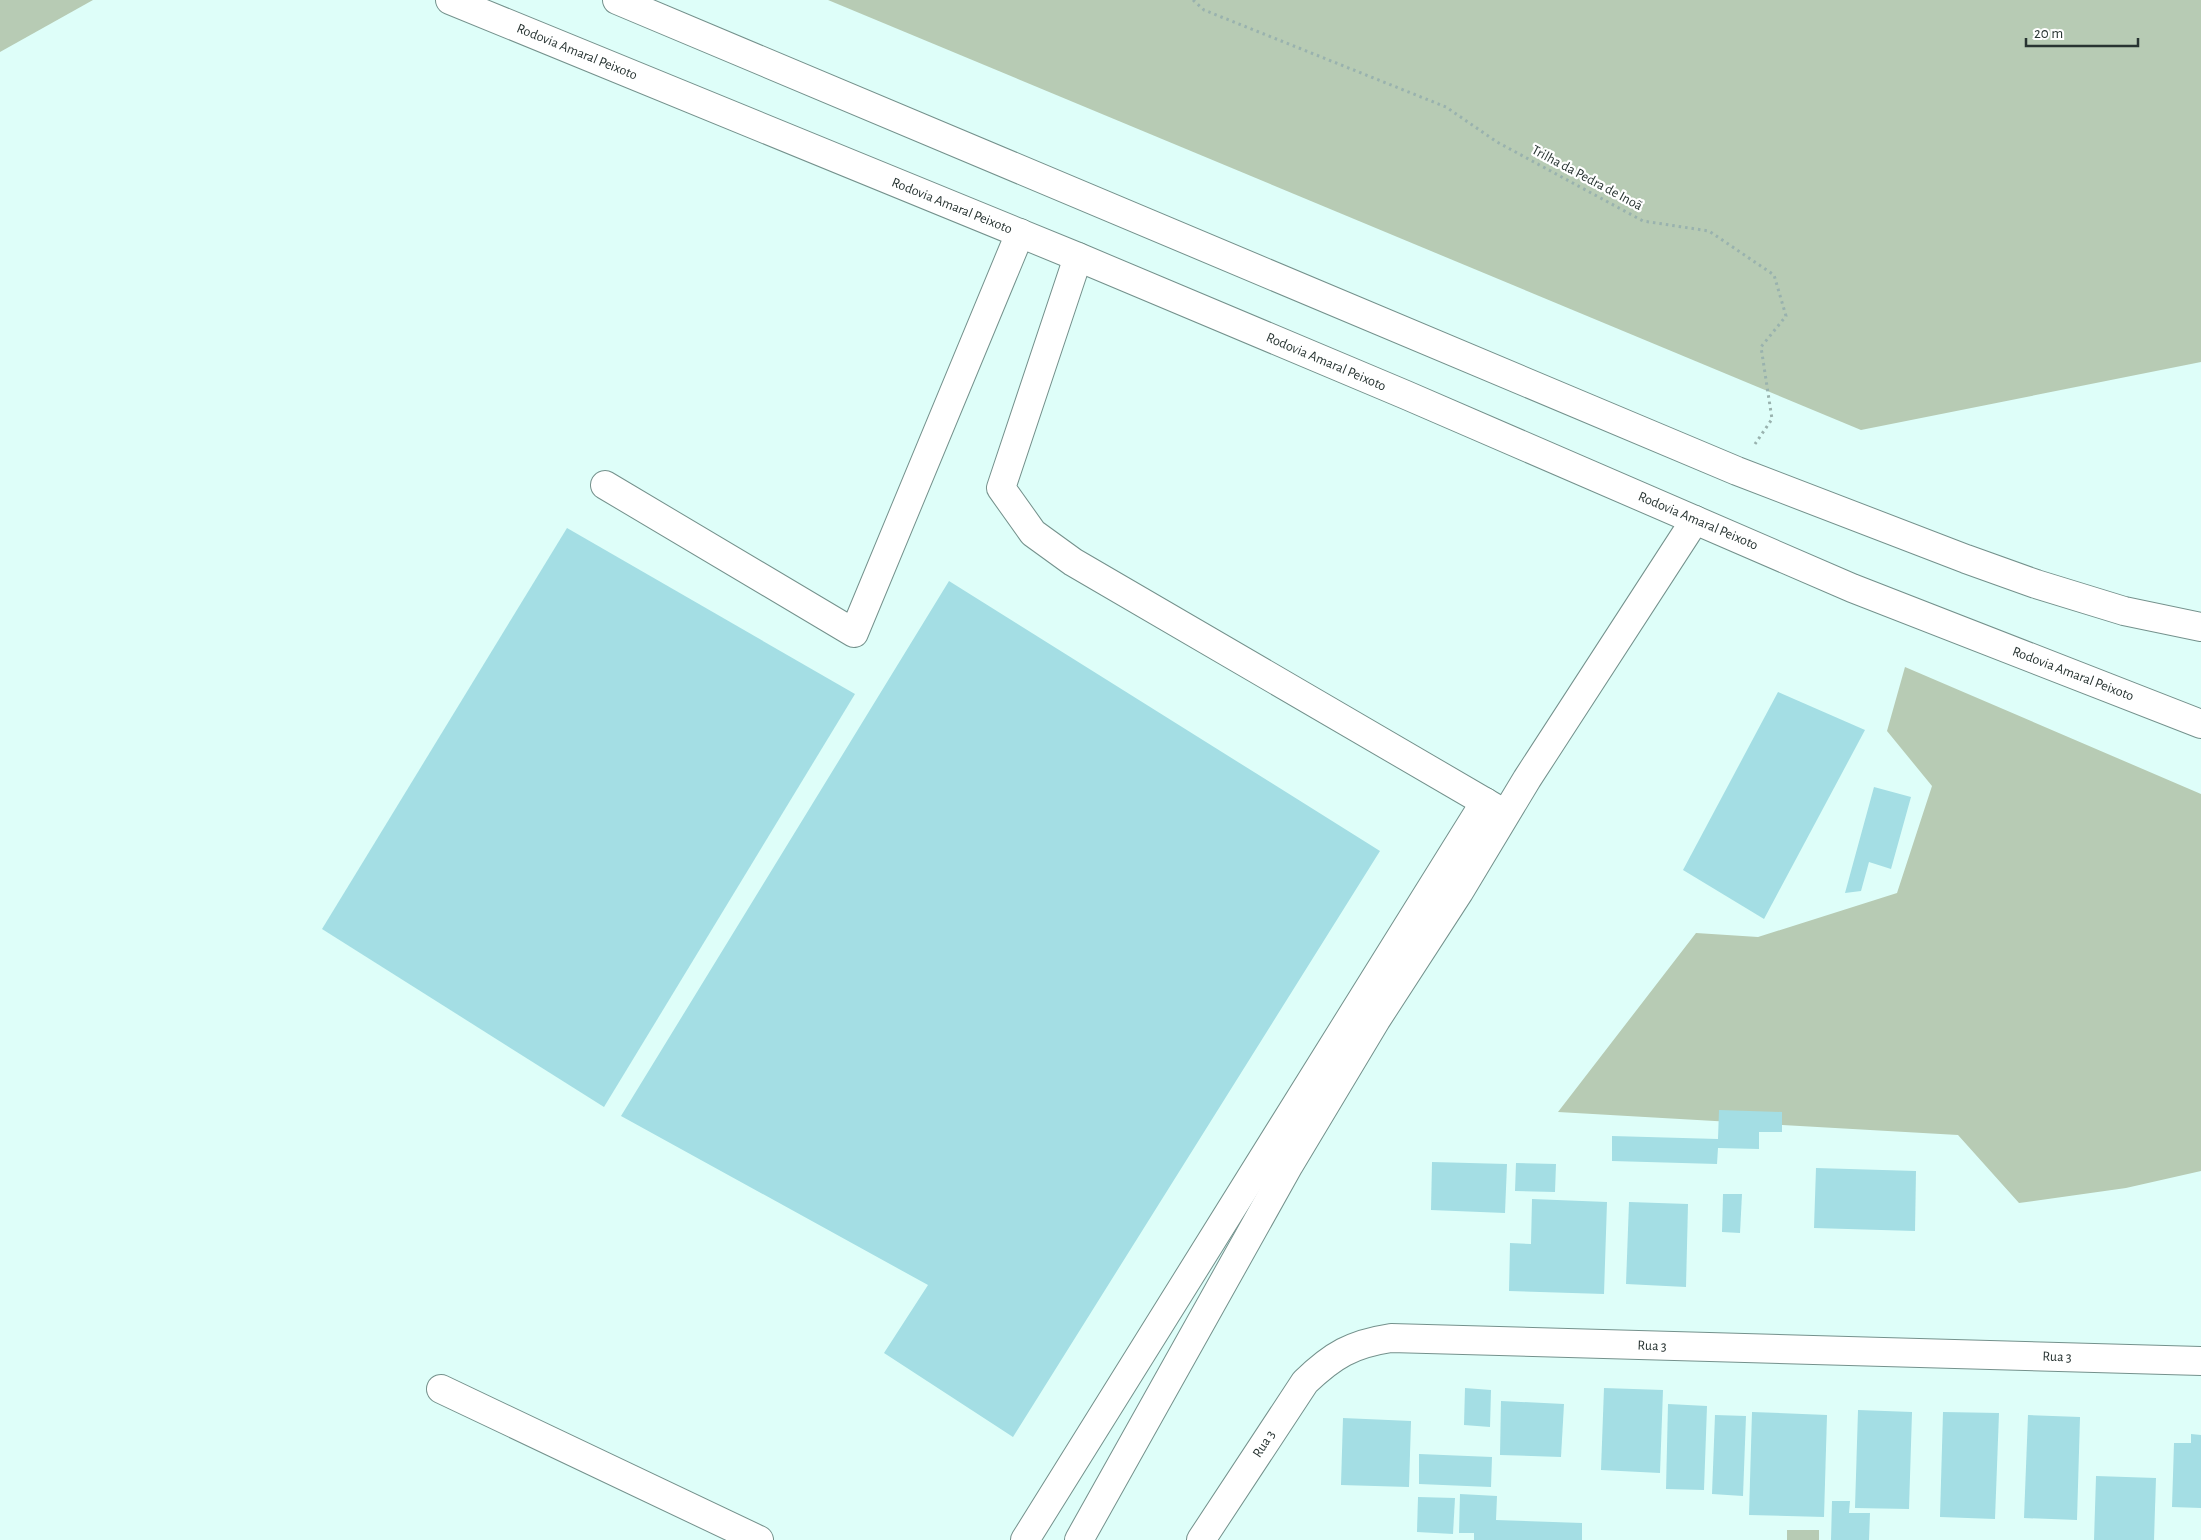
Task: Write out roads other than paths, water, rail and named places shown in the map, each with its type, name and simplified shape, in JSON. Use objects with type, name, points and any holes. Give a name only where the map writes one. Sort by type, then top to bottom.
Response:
[{"type":"main road","name":"Rodovia Amaral Peixoto","points":[[450,0],[1078,257],[1852,588],[2201,724]]},
{"type":"main road","points":[[617,0],[1737,471],[2036,584],[2124,611],[2201,627]]},
{"type":"main road","points":[[605,484],[854,633],[1020,233]]},
{"type":"main road","points":[[1078,257],[1001,488],[1033,533],[1073,562],[1496,808]]},
{"type":"main road","points":[[1025,1540],[1496,808],[1630,617],[1695,520]]},
{"type":"main road","points":[[1079,1540],[1289,1165],[1376,1020],[1459,892],[1496,808]]},
{"type":"main road","name":"Rua 3","points":[[1201,1540],[1305,1382],[1327,1361],[1351,1347],[1370,1341],[1391,1338],[2201,1361]]},
{"type":"main road","points":[[441,1389],[759,1540]]}]
